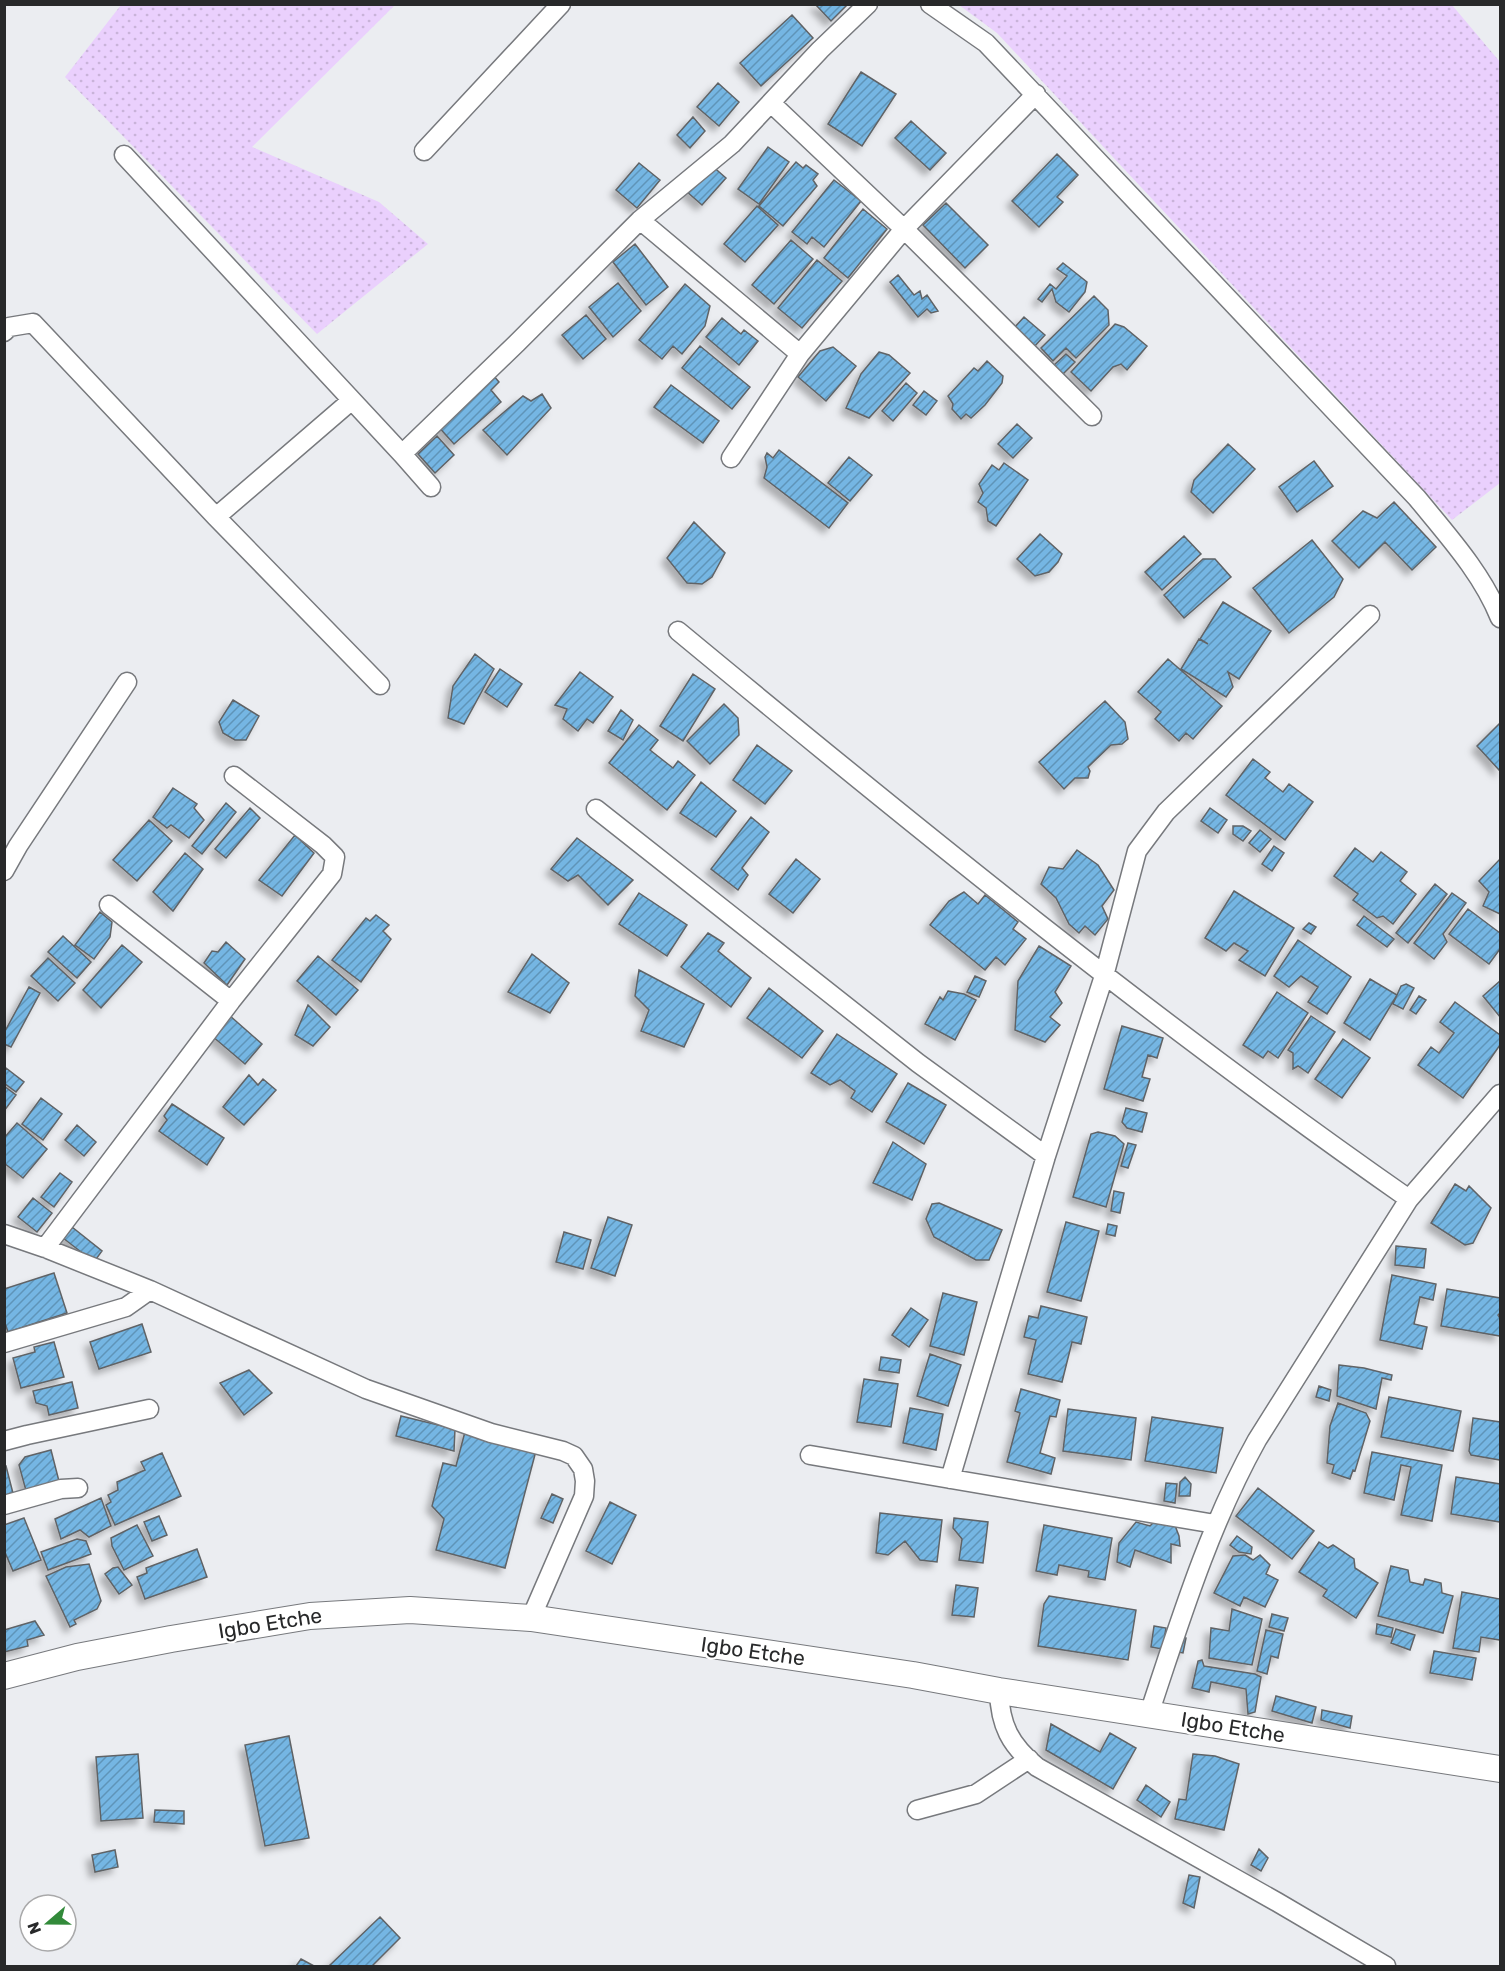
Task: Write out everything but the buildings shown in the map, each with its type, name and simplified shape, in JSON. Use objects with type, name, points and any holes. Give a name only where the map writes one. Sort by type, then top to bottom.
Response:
[{"type":"street","points":[[424,151],[561,4]]},
{"type":"street","points":[[402,454],[640,220],[732,144],[820,50],[868,4]]},
{"type":"street","points":[[930,4],[986,43],[1417,498],[1457,546],[1478,576],[1500,618]]},
{"type":"street","points":[[730,458],[800,354],[904,228],[1036,94]]},
{"type":"street","points":[[771,103],[904,228],[1092,416]]},
{"type":"street","points":[[124,155],[431,487]]},
{"type":"street","points":[[640,220],[800,354]]},
{"type":"street","points":[[4,332],[9,327],[33,323],[216,517],[380,685]]},
{"type":"street","points":[[216,517],[352,400]]},
{"type":"street","points":[[950,1479],[1046,1156],[1104,976],[1137,851],[1166,812],[1370,615]]},
{"type":"street","points":[[678,631],[931,839],[1104,976],[1293,1118],[1409,1199]]},
{"type":"street","points":[[4,871],[11,841],[127,682]]},
{"type":"street","points":[[45,1248],[231,1001],[332,874],[335,857],[323,845],[234,776]]},
{"type":"street","points":[[596,809],[918,1063],[1046,1156]]},
{"type":"street","points":[[108,905],[231,1001]]},
{"type":"street","points":[[1149,1714],[1215,1524],[1235,1479],[1257,1440],[1409,1199],[1500,1094]]},
{"type":"street","points":[[4,1234],[150,1290],[366,1389],[491,1433],[574,1456],[583,1469],[584,1496],[531,1618]]},
{"type":"street","points":[[4,1342],[126,1307],[150,1290]]},
{"type":"street","points":[[4,1442],[149,1409]]},
{"type":"street","points":[[810,1455],[1215,1524]]},
{"type":"street","points":[[4,1505],[61,1489],[78,1488]]},
{"type":"street","name":"Igbo Etche","points":[[4,1676],[159,1641],[310,1616],[410,1610],[531,1618],[913,1675],[999,1691],[1500,1769]]},
{"type":"street","points":[[999,1691],[1001,1719],[1005,1730],[1037,1767],[1386,1966]]},
{"type":"street","points":[[917,1810],[976,1794],[1029,1760]]},
{"type":"shaded area","points":[[121,5],[395,5],[252,147],[379,202],[428,244],[317,334],[65,77]]},
{"type":"shaded area","points":[[959,5],[1452,5],[1500,62],[1500,483],[1452,520],[997,33]]}]
